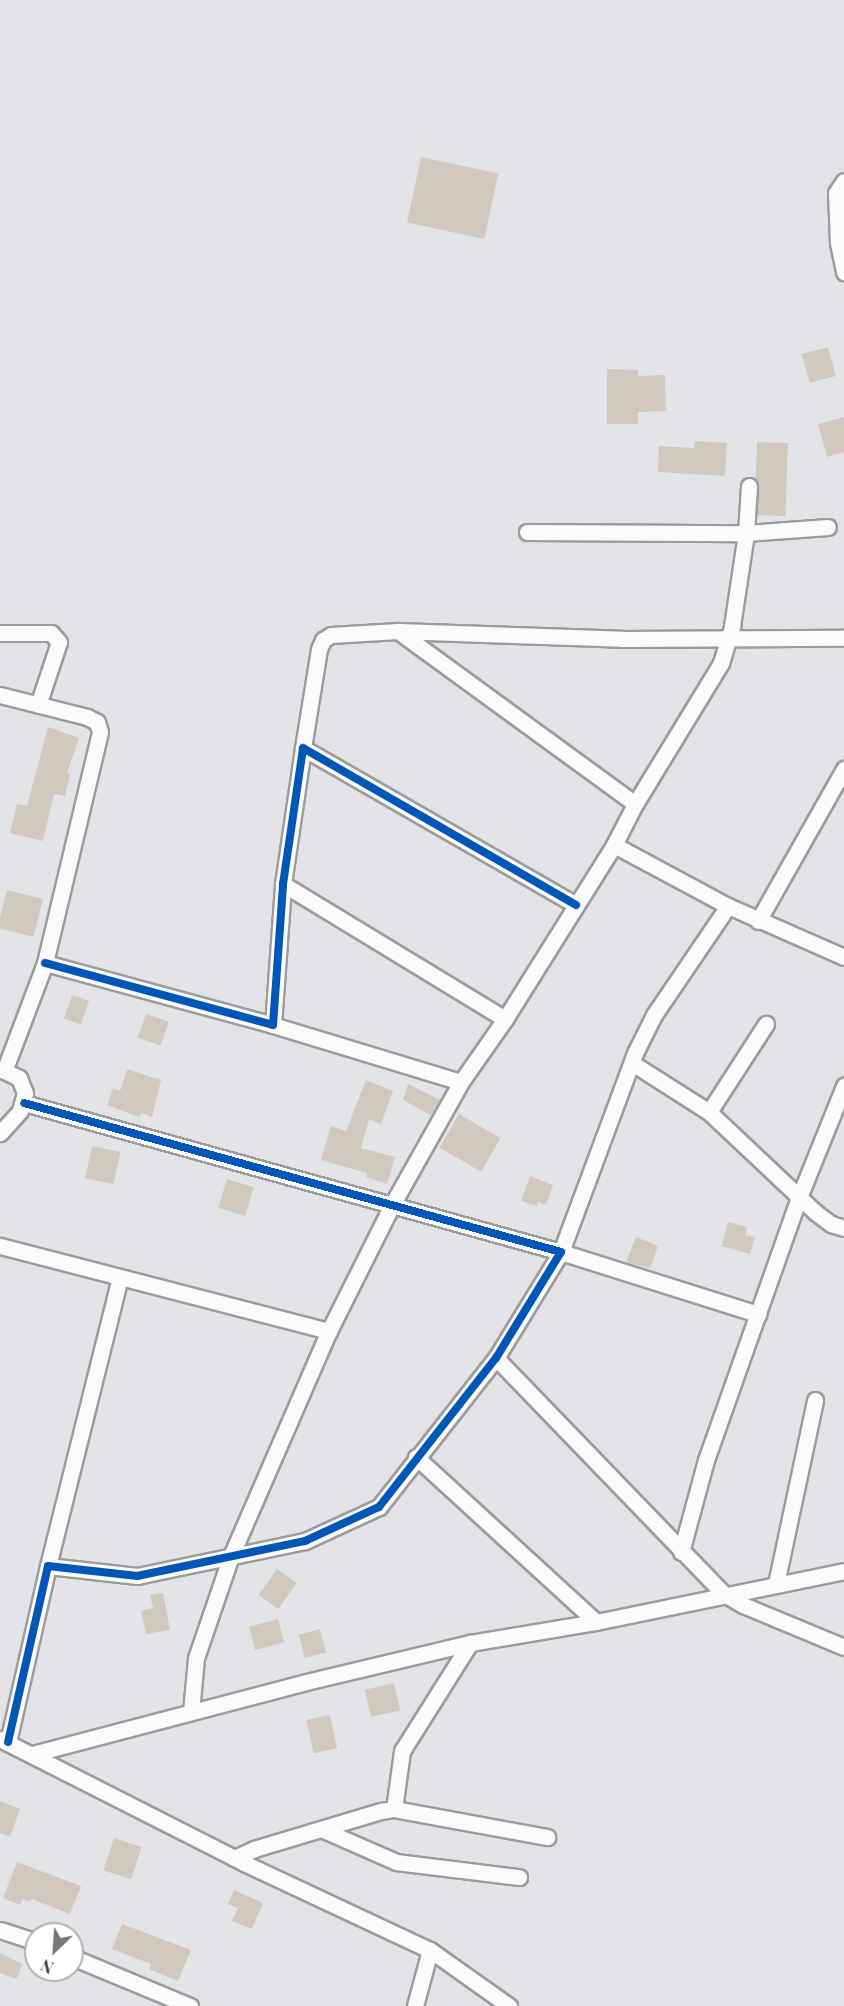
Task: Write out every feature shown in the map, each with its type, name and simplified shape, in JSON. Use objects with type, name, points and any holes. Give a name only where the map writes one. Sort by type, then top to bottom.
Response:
[{"type":"street","points":[[844,181],[836,193],[838,243],[844,272]]},
{"type":"street","points":[[191,1712],[196,1658],[231,1556],[329,1331],[392,1204],[461,1082],[505,1019],[614,845],[635,804],[712,681],[729,640],[746,533],[749,486]]},
{"type":"street","points":[[527,532],[746,533],[828,527]]},
{"type":"street","points":[[398,631],[635,804]]},
{"type":"street","points":[[273,1025],[283,884],[319,649],[323,640],[331,636],[398,631],[729,640],[844,638]]},
{"type":"street","points":[[0,633],[51,633],[59,642],[38,705]]},
{"type":"street","points":[[0,695],[87,717],[97,722],[100,732],[45,963],[3,1069],[14,1073],[23,1084],[24,1103],[15,1119],[0,1133]]},
{"type":"street","points":[[303,748],[576,905]]},
{"type":"street","points":[[758,921],[843,773]]},
{"type":"street","points":[[614,845],[758,921],[844,957]]},
{"type":"street","points":[[283,884],[505,1019]]},
{"type":"street","points":[[48,1566],[136,1576],[305,1541],[379,1507],[416,1457],[496,1359],[561,1252],[632,1062],[654,1015],[728,906]]},
{"type":"street","points":[[45,963],[273,1025],[461,1082]]},
{"type":"street","points":[[709,1112],[766,1024]]},
{"type":"street","points":[[632,1062],[709,1112],[815,1212],[831,1224],[844,1228]]},
{"type":"street","points":[[681,1552],[706,1461],[800,1196],[844,1086]]},
{"type":"street","points":[[24,1103],[561,1252],[758,1314]]},
{"type":"street","points":[[0,1246],[329,1331]]},
{"type":"street","points":[[120,1278],[4,1740],[234,1858],[430,1950],[509,2006]]},
{"type":"street","points":[[496,1359],[724,1594],[743,1605],[844,1647]]},
{"type":"street","points":[[776,1584],[815,1400]]},
{"type":"street","points":[[416,1457],[596,1622]]},
{"type":"street","points":[[32,1754],[470,1643],[596,1622],[844,1571]]},
{"type":"street","points":[[394,1809],[402,1751],[470,1643]]},
{"type":"street","points":[[234,1858],[254,1849],[394,1809],[548,1837]]},
{"type":"street","points":[[321,1829],[396,1862],[519,1877]]},
{"type":"street","points":[[0,1930],[24,1938]]},
{"type":"street","points":[[415,2006],[430,1950]]},
{"type":"street","points":[[84,1962],[190,2006]]},
{"type":"building","points":[[421,157],[498,173],[484,239],[407,223]]},
{"type":"building","points":[[828,347],[836,376],[810,383],[802,354]]},
{"type":"building","points":[[607,369],[638,370],[638,376],[665,375],[666,411],[638,412],[638,424],[607,424]]},
{"type":"building","points":[[844,417],[844,452],[827,457],[818,424]]},
{"type":"building","points":[[695,441],[727,443],[725,476],[658,472],[659,446],[694,448]]},
{"type":"building","points":[[757,442],[788,443],[785,516],[754,515]]},
{"type":"building","points":[[48,727],[79,738],[67,773],[70,774],[65,796],[54,794],[43,841],[10,833],[17,804],[27,806]]},
{"type":"building","points":[[7,890],[43,899],[33,937],[0,928],[0,918]]},
{"type":"building","points":[[72,995],[89,1001],[81,1024],[64,1019]]},
{"type":"building","points":[[146,1014],[169,1022],[161,1045],[138,1038]]},
{"type":"building","points":[[127,1069],[161,1080],[152,1117],[142,1113],[139,1117],[107,1105],[113,1088],[120,1091]]},
{"type":"building","points":[[366,1080],[393,1091],[381,1124],[369,1119],[361,1148],[395,1157],[387,1184],[366,1177],[367,1173],[321,1160],[331,1126],[346,1131]]},
{"type":"building","points":[[408,1084],[440,1100],[431,1115],[403,1100]]},
{"type":"building","points":[[459,1114],[501,1138],[481,1172],[440,1148]]},
{"type":"building","points":[[92,1146],[120,1152],[114,1184],[85,1178]]},
{"type":"building","points":[[530,1176],[553,1185],[546,1205],[538,1202],[537,1206],[521,1201]]},
{"type":"building","points":[[227,1179],[254,1187],[245,1216],[218,1208]]},
{"type":"building","points":[[728,1222],[747,1227],[745,1235],[755,1237],[750,1254],[722,1246]]},
{"type":"building","points":[[636,1237],[658,1246],[650,1268],[626,1262]]},
{"type":"building","points":[[277,1569],[297,1583],[278,1609],[259,1595]]},
{"type":"building","points":[[163,1593],[170,1630],[146,1634],[141,1611],[153,1608],[150,1595]]},
{"type":"building","points":[[278,1619],[284,1642],[255,1650],[249,1627]]},
{"type":"building","points":[[320,1629],[326,1652],[305,1658],[299,1635]]},
{"type":"building","points":[[394,1683],[400,1710],[371,1717],[365,1690]]},
{"type":"building","points":[[330,1715],[337,1748],[314,1753],[307,1720]]},
{"type":"building","points":[[0,1801],[20,1809],[10,1837],[0,1833]]},
{"type":"building","points":[[114,1838],[142,1847],[131,1879],[103,1870]]},
{"type":"building","points":[[17,1862],[81,1886],[70,1914],[32,1899],[30,1902],[22,1899],[20,1905],[3,1898]]},
{"type":"building","points":[[234,1890],[263,1903],[252,1929],[232,1921],[238,1908],[228,1904]]},
{"type":"building","points":[[122,1924],[191,1950],[178,1981],[149,1969],[151,1964],[112,1949]]},
{"type":"building","points":[[0,1953],[22,1964],[17,1979],[0,1973]]},
{"type":"cycle path","points":[[45,963],[273,1025],[283,884],[303,748],[576,905]]},
{"type":"cycle path","points":[[8,1742],[48,1566],[137,1576],[305,1541],[379,1507],[496,1358],[561,1252],[24,1103]]}]
